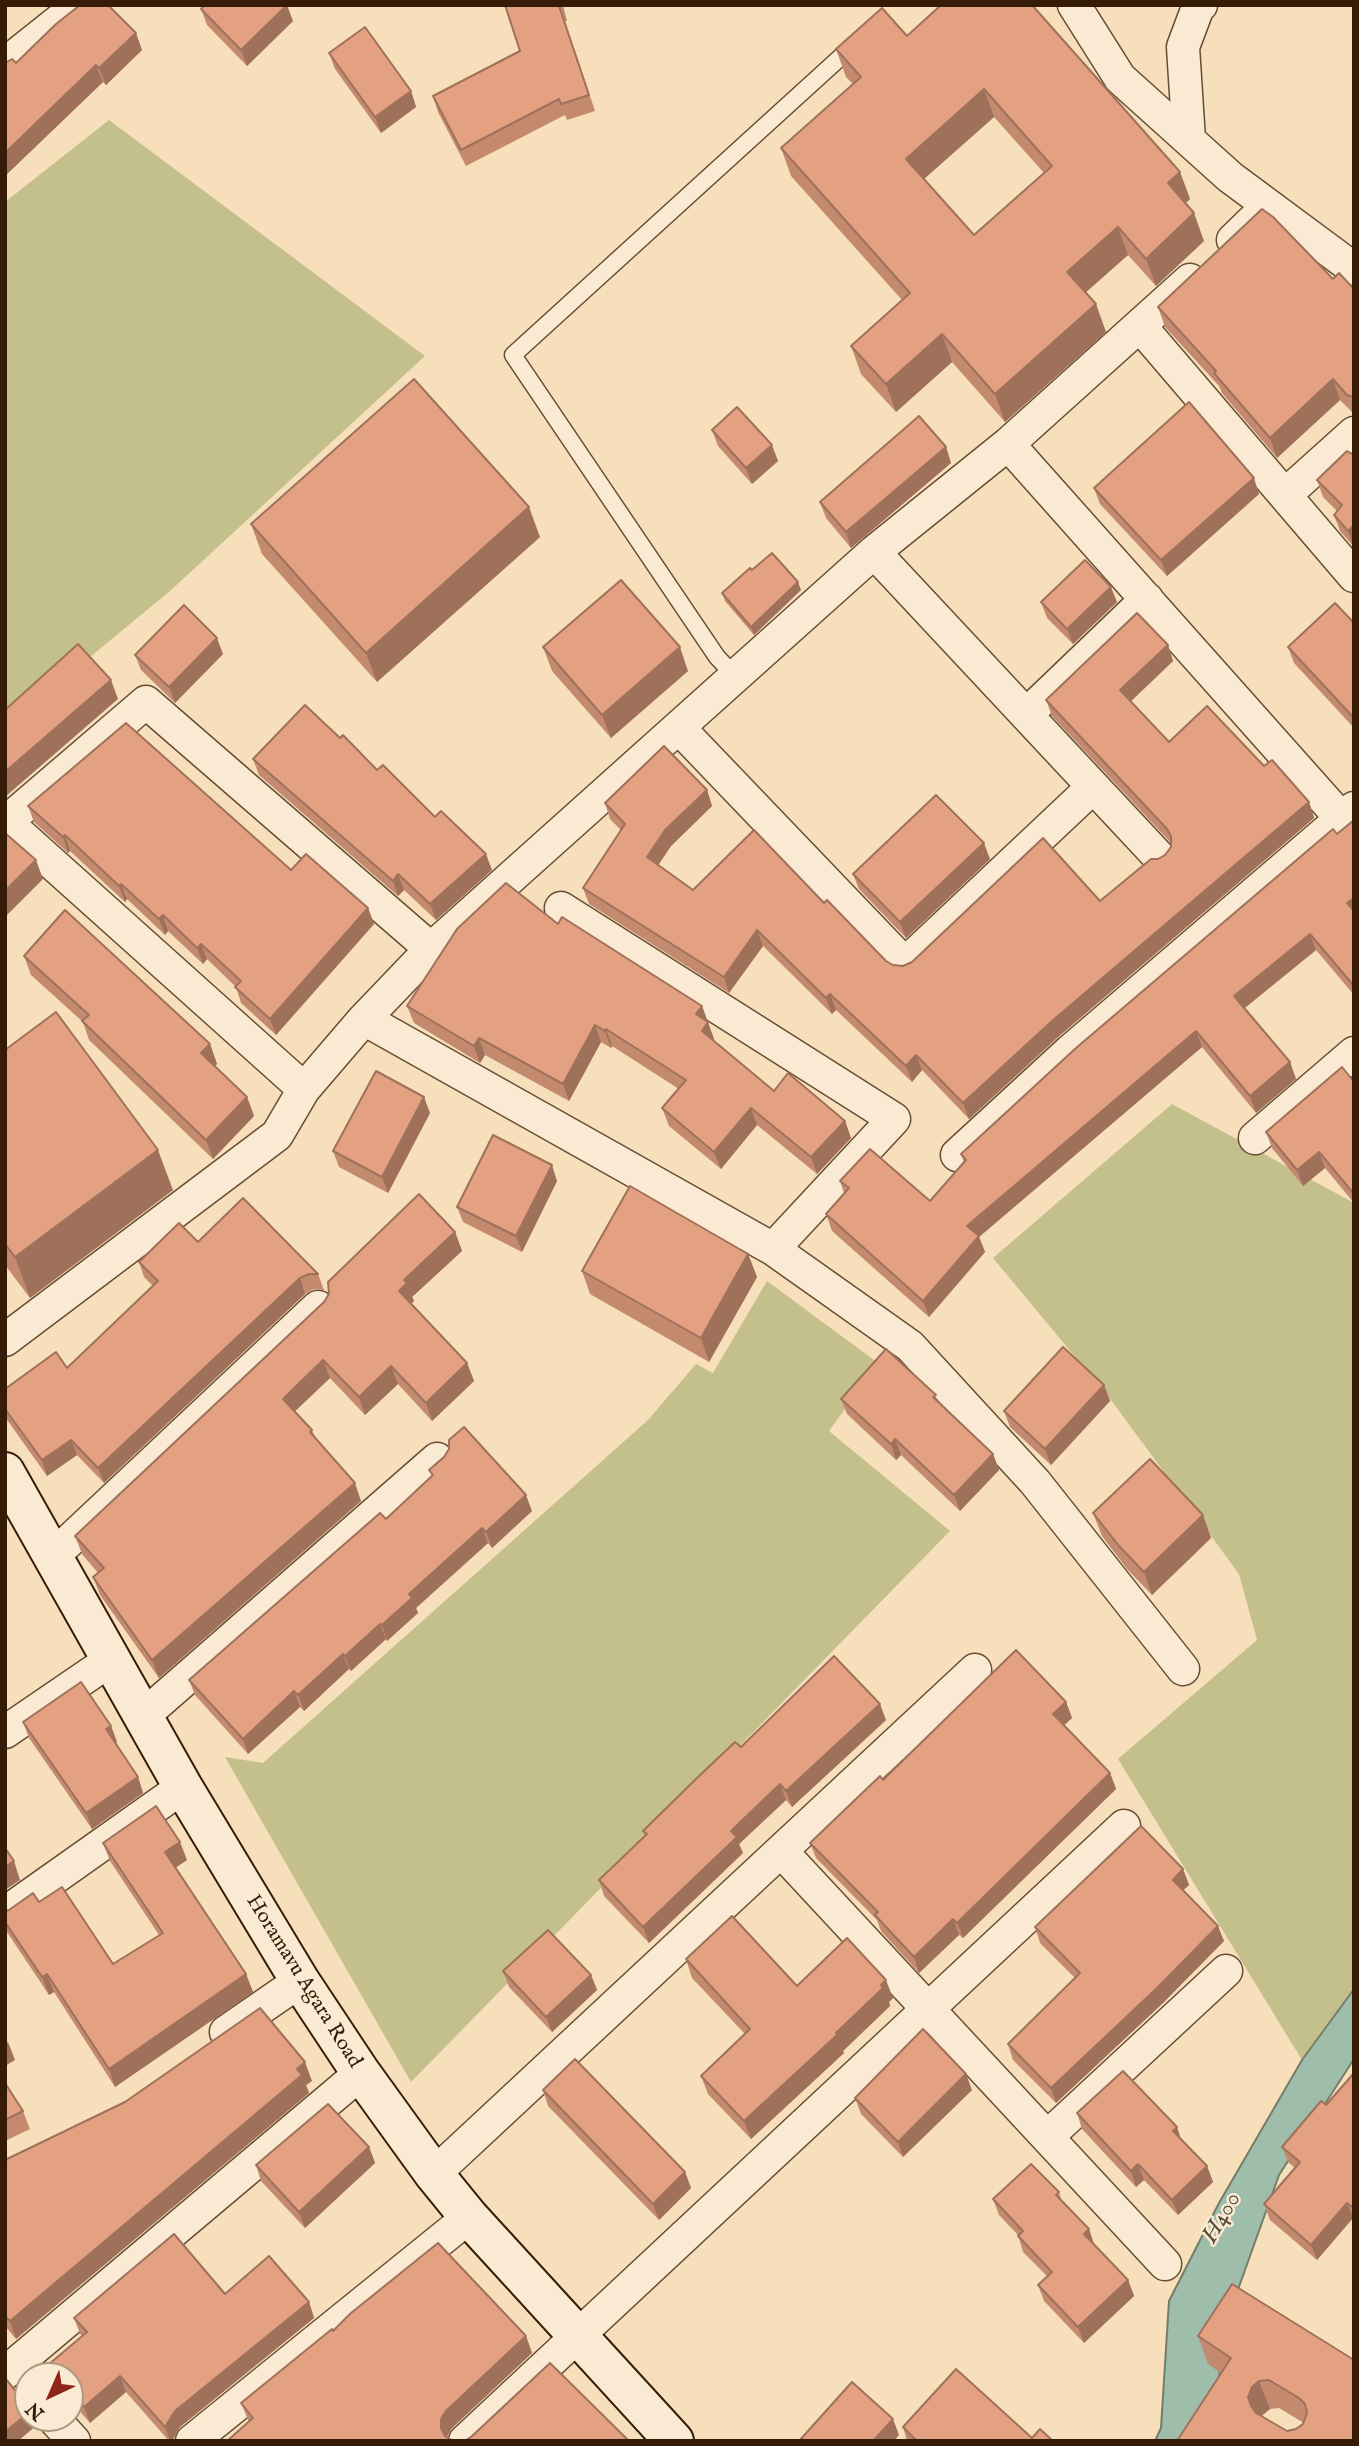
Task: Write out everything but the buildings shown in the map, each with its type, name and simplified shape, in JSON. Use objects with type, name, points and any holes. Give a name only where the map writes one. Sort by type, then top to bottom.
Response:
[{"type":"street","points":[[5,64],[79,5]]},
{"type":"street","points":[[1074,5],[1121,78],[1230,177],[1354,269]]},
{"type":"street","points":[[1189,140],[1183,47],[1201,5]]},
{"type":"street","points":[[5,1340],[277,1135],[304,1089],[364,1019],[431,949],[874,552],[1008,444],[1268,206]]},
{"type":"street","points":[[1140,326],[1354,576]]},
{"type":"street","points":[[1285,495],[1354,433]]},
{"type":"street","points":[[957,1155],[1070,1051],[1348,813],[1147,599],[1008,444]]},
{"type":"street","points":[[874,552],[1159,858]]},
{"type":"street","points":[[1026,715],[1147,599]]},
{"type":"street","points":[[304,1089],[6,821],[146,702],[431,949]]},
{"type":"street","points":[[679,729],[905,964],[1093,787]]},
{"type":"street","points":[[561,908],[894,1119],[774,1249]]},
{"type":"street","points":[[364,1019],[774,1249],[910,1346],[1035,1482],[1183,1669]]},
{"type":"street","points":[[1255,1138],[1354,1053]]},
{"type":"street","points":[[52,1557],[318,1307]]},
{"type":"street","points":[[142,1717],[437,1459]]},
{"type":"street","name":"Horamavu Agara Road","points":[[5,1472],[183,1787],[300,1981],[361,2073],[434,2174],[469,2217],[674,2441]]},
{"type":"street","points":[[6,1729],[112,1660]]},
{"type":"street","points":[[434,2174],[975,1670]]},
{"type":"street","points":[[5,1913],[183,1787]]},
{"type":"street","points":[[465,2441],[1124,1826]]},
{"type":"street","points":[[780,1851],[1165,2264]]},
{"type":"street","points":[[1047,2137],[1226,1971]]},
{"type":"street","points":[[201,2050],[300,1981]]},
{"type":"street","points":[[12,2375],[361,2073]]},
{"type":"street","points":[[192,2441],[469,2217]]},
{"type":"lane","points":[[734,675],[717,657],[513,355],[872,29]]},
{"type":"shaded area","points":[[109,120],[425,356],[170,591],[5,727],[5,202]]},
{"type":"shaded area","points":[[1172,1104],[1354,1203],[1354,1989],[1302,2060],[1118,1759],[1257,1640],[1239,1574],[1111,1400],[993,1258]]},
{"type":"shaded area","points":[[767,1281],[878,1363],[829,1431],[950,1531],[411,2082],[225,1757],[263,1763],[648,1420],[696,1364],[713,1373]]},
{"type":"water","name":"H400","points":[[1354,1989],[1354,2059],[1279,2175],[1221,2337],[1218,2413],[1202,2441],[1155,2441],[1161,2428],[1169,2301],[1219,2203],[1302,2060]]}]
